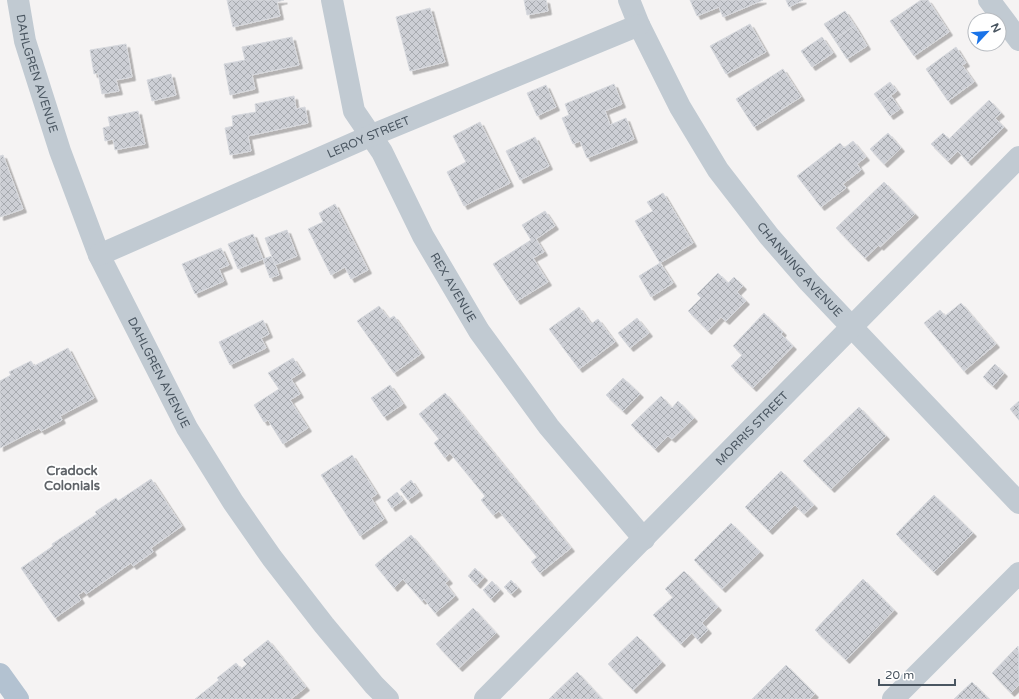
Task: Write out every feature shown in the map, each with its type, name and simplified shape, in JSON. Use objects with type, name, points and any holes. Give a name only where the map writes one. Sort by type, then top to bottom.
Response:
[{"type":"main road","points":[[0,674],[18,699]]},
{"type":"street","name":"DAHLGREN AVENUE","points":[[18,0],[25,41],[60,151],[99,255],[187,428],[233,502],[272,558],[324,625],[374,685],[388,699]]},
{"type":"street","name":"REX AVENUE","points":[[332,0],[354,111],[382,152],[423,236],[479,331],[549,427],[644,539]]},
{"type":"street","name":"CHANNING AVENUE","points":[[629,0],[639,25],[680,107],[718,170],[769,236],[809,282],[1019,503]]},
{"type":"street","points":[[989,0],[1019,40]]},
{"type":"street","name":"LEROY STREET","points":[[99,255],[370,136],[639,25]]},
{"type":"street","name":"MORRIS STREET","points":[[484,699],[644,539],[1019,157]]},
{"type":"street","points":[[894,699],[1019,573]]},
{"type":"building","points":[[227,0],[284,0],[277,2],[280,16],[233,27]]},
{"type":"building","points":[[524,0],[546,0],[548,11],[527,15]]},
{"type":"building","points":[[690,0],[763,0],[723,17],[719,7],[697,16]]},
{"type":"building","points":[[786,0],[803,0],[789,7]]},
{"type":"building","points":[[921,0],[928,0],[949,32],[914,56],[890,21]]},
{"type":"building","points":[[430,8],[445,62],[410,71],[396,17]]},
{"type":"building","points":[[845,11],[855,26],[834,39],[824,24]]},
{"type":"building","points":[[750,24],[766,52],[726,74],[710,46]]},
{"type":"building","points":[[855,26],[867,46],[847,59],[834,39]]},
{"type":"building","points":[[292,37],[299,65],[252,75],[255,89],[230,95],[224,64],[245,60],[242,47]]},
{"type":"building","points":[[822,37],[833,53],[812,67],[801,51]]},
{"type":"building","points":[[126,44],[132,77],[116,80],[119,91],[102,94],[98,73],[94,74],[90,50]]},
{"type":"building","points":[[956,47],[966,63],[962,65],[974,82],[948,101],[926,69]]},
{"type":"building","points":[[783,69],[801,97],[754,127],[736,99]]},
{"type":"building","points":[[171,74],[176,95],[152,101],[147,80]]},
{"type":"building","points":[[890,82],[897,91],[881,103],[874,94]]},
{"type":"building","points":[[614,84],[622,104],[605,111],[610,125],[626,118],[634,139],[587,158],[580,141],[573,144],[562,118],[569,115],[565,104]]},
{"type":"building","points":[[546,85],[556,107],[537,116],[527,93]]},
{"type":"building","points":[[294,96],[296,109],[305,107],[308,123],[248,136],[251,151],[230,155],[225,128],[233,126],[232,116],[256,112],[255,104]]},
{"type":"building","points":[[891,96],[900,109],[890,116],[881,103]]},
{"type":"building","points":[[989,100],[1001,113],[995,118],[1004,127],[968,162],[958,151],[948,161],[931,144],[943,133],[949,139]]},
{"type":"building","points":[[138,111],[145,144],[115,150],[113,139],[105,141],[103,128],[110,126],[108,117]]},
{"type":"building","points":[[480,122],[510,183],[464,206],[447,172],[466,162],[453,136]]},
{"type":"building","points":[[888,133],[901,148],[884,164],[870,149]]},
{"type":"building","points":[[535,137],[549,166],[520,180],[506,151]]},
{"type":"building","points":[[853,141],[866,157],[857,164],[861,170],[843,184],[846,188],[821,207],[797,176],[840,143],[844,148]]},
{"type":"building","points":[[3,155],[23,209],[0,217],[0,156]]},
{"type":"building","points":[[884,182],[915,214],[880,247],[879,245],[865,258],[836,228]]},
{"type":"building","points":[[663,193],[693,243],[660,263],[635,221],[653,211],[647,202]]},
{"type":"building","points":[[335,204],[368,270],[351,279],[345,267],[331,275],[308,229],[323,222],[319,213]]},
{"type":"building","points":[[545,211],[555,226],[536,239],[544,252],[533,258],[548,282],[517,301],[493,264],[531,240],[522,225]]},
{"type":"building","points":[[287,230],[297,256],[275,265],[265,238]]},
{"type":"building","points":[[253,234],[263,259],[238,269],[228,244]]},
{"type":"building","points":[[221,248],[229,265],[219,269],[224,281],[195,294],[182,264]]},
{"type":"building","points":[[272,256],[279,275],[270,278],[263,259]]},
{"type":"building","points":[[660,263],[673,283],[651,297],[639,276]]},
{"type":"building","points":[[718,273],[728,283],[734,277],[743,286],[737,292],[746,301],[726,321],[721,317],[708,331],[688,311],[701,298],[697,294]]},
{"type":"building","points":[[961,303],[996,344],[964,371],[924,323],[940,310],[945,316]]},
{"type":"building","points":[[379,306],[389,319],[394,316],[421,354],[394,373],[357,321]]},
{"type":"building","points":[[579,307],[591,324],[598,319],[615,342],[579,369],[549,329]]},
{"type":"building","points":[[764,313],[783,332],[781,334],[793,346],[753,388],[731,366],[742,355],[733,346]]},
{"type":"building","points":[[637,318],[649,333],[630,348],[618,333]]},
{"type":"building","points":[[263,320],[269,334],[261,338],[266,348],[230,365],[219,342]]},
{"type":"building","points":[[68,348],[94,398],[60,416],[62,420],[41,431],[39,428],[0,448],[0,381],[11,375],[9,372],[31,361],[34,366]]},
{"type":"building","points":[[293,358],[302,372],[291,379],[300,394],[290,400],[308,428],[283,444],[268,420],[264,422],[254,405],[279,389],[268,373]]},
{"type":"building","points":[[995,364],[1004,373],[993,386],[983,377]]},
{"type":"building","points":[[623,378],[640,394],[623,411],[606,395]]},
{"type":"building","points":[[390,385],[403,404],[384,417],[371,398]]},
{"type":"building","points":[[445,393],[571,548],[540,573],[531,562],[537,557],[499,511],[493,515],[481,500],[485,496],[450,453],[445,458],[434,443],[439,439],[419,414]]},
{"type":"building","points":[[661,396],[672,408],[678,401],[694,418],[672,439],[668,436],[655,449],[631,425]]},
{"type":"building","points":[[1019,401],[1019,420],[1010,409]]},
{"type":"building","points":[[859,407],[886,436],[831,489],[803,461]]},
{"type":"building","points":[[352,455],[377,494],[371,498],[384,519],[360,536],[321,475]]},
{"type":"building","points":[[781,471],[814,505],[804,514],[795,505],[769,531],[745,507]]},
{"type":"building","points":[[151,479],[182,526],[151,548],[153,552],[133,566],[131,563],[86,594],[84,591],[78,595],[81,600],[55,618],[21,568],[53,546],[52,544],[97,514],[95,512],[116,498],[118,501]]},
{"type":"building","points":[[411,480],[419,492],[408,500],[400,489]]},
{"type":"building","points":[[397,492],[403,500],[392,508],[387,500]]},
{"type":"building","points":[[934,495],[973,533],[934,572],[896,534]]},
{"type":"building","points":[[731,523],[760,552],[722,589],[694,560]]},
{"type":"building","points":[[411,535],[449,580],[445,583],[455,596],[435,613],[424,599],[422,601],[403,579],[394,588],[375,565]]},
{"type":"building","points":[[475,568],[484,577],[477,585],[468,576]]},
{"type":"building","points":[[684,571],[718,607],[702,623],[708,630],[698,640],[692,633],[681,644],[653,615],[673,597],[665,589]]},
{"type":"building","points":[[863,579],[894,610],[846,660],[815,630]]},
{"type":"building","points":[[511,580],[518,588],[511,594],[504,587]]},
{"type":"building","points":[[492,581],[500,590],[491,599],[483,590]]},
{"type":"building","points":[[473,608],[496,633],[459,668],[436,644]]},
{"type":"building","points":[[637,636],[662,662],[633,690],[608,664]]},
{"type":"building","points":[[268,640],[306,687],[291,699],[195,699],[219,680],[217,678],[236,663],[241,669],[247,664],[243,660]]},
{"type":"building","points":[[1018,646],[1019,685],[1011,693],[992,673]]},
{"type":"building","points":[[786,665],[815,694],[810,699],[752,699]]},
{"type":"building","points":[[577,672],[602,699],[549,699]]},
{"type":"building","points":[[972,682],[989,699],[954,699]]},
{"type":"district","name":"Cradock Colonials","points":[[72,478]]}]
